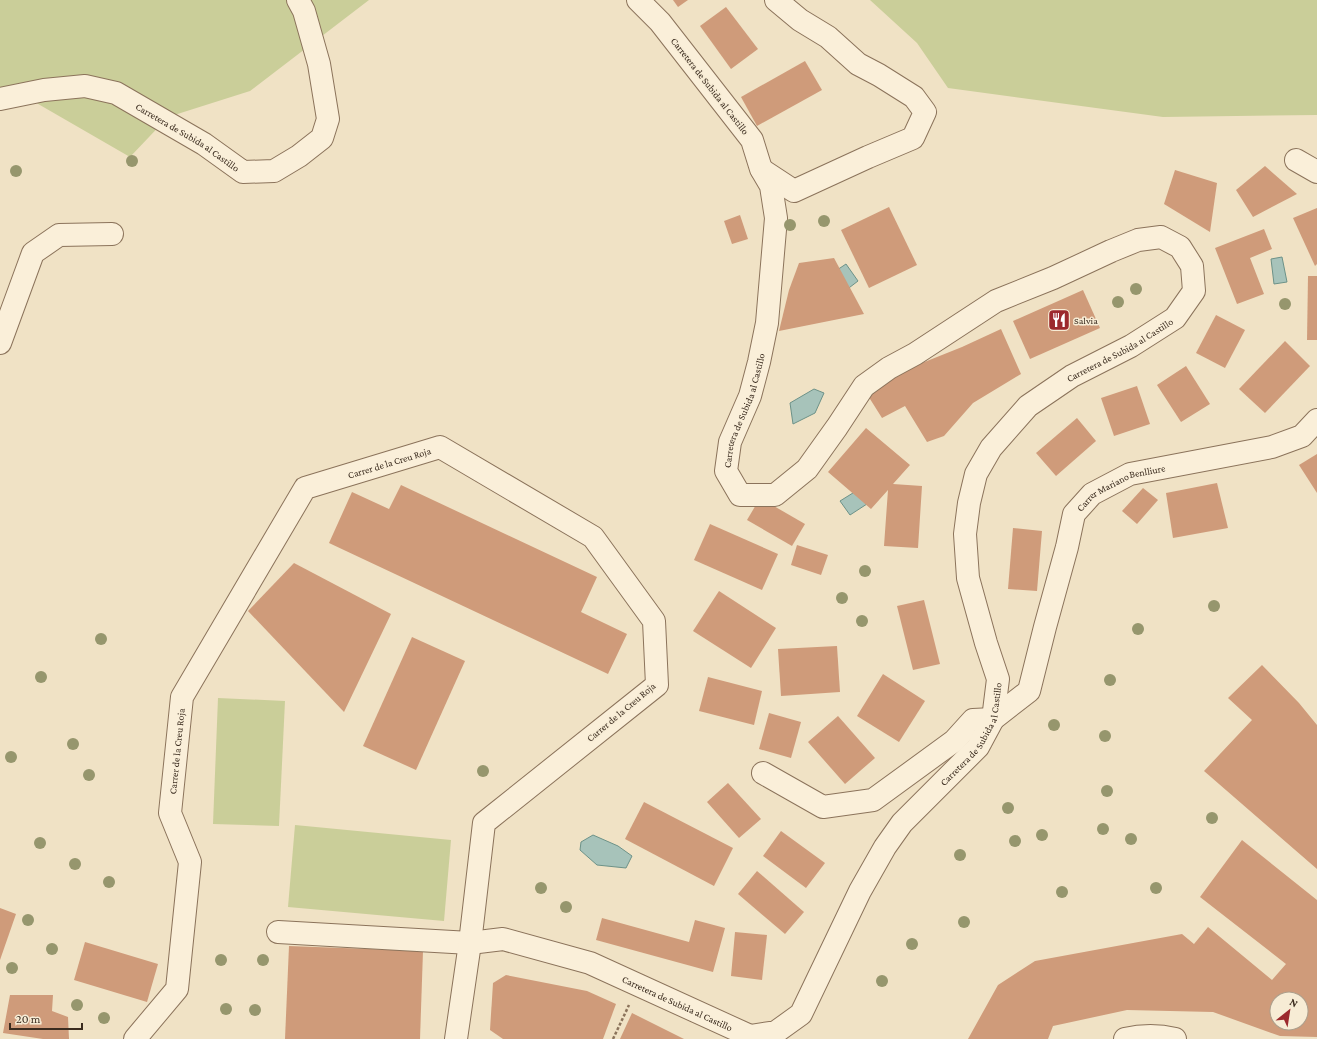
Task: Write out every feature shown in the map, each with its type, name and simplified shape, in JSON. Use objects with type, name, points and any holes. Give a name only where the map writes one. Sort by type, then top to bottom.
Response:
[{"type":"street","name":"Carretera de Subida al Castillo","points":[[0,99],[44,90],[85,86],[116,92],[204,144],[243,172],[274,171],[299,156],[322,138],[328,119],[319,64],[304,11],[298,0]]},
{"type":"street","name":"Carretera de Subida al Castillo","points":[[278,932],[470,942],[503,939],[590,963],[750,1036],[776,1032],[801,1014],[860,891],[885,847],[902,823],[951,776],[978,747],[993,719],[998,679],[986,643],[968,578],[965,534],[969,503],[976,474],[991,448],[1028,406],[1072,376],[1131,346],[1175,318],[1194,291],[1192,266],[1180,247],[1161,237],[1138,240],[1053,278],[996,301],[915,354],[889,368],[864,386],[807,470],[775,495],[740,495],[726,471],[730,442],[750,396],[767,323],[776,218],[771,186],[761,169],[752,140],[660,22],[638,0]]},
{"type":"street","points":[[761,169],[794,191],[913,138],[925,112],[914,97],[858,64],[828,37],[800,20],[776,0]]},
{"type":"street","points":[[1296,160],[1317,172]]},
{"type":"street","points":[[0,343],[33,253],[59,235],[112,234]]},
{"type":"street","name":"Carrer Mariano Benlliure","points":[[993,719],[1028,691],[1067,548],[1074,514],[1092,494],[1130,474],[1272,447],[1302,436],[1317,420]]},
{"type":"street","name":"Carrer de la Creu Roja","points":[[135,1039],[177,989],[190,862],[170,813],[182,697],[306,488],[440,447],[593,538],[654,621],[657,685],[484,823],[470,942]]},
{"type":"street","points":[[763,773],[823,806],[873,800],[954,741],[972,720],[993,719]]},
{"type":"street","points":[[456,1039],[470,942]]},
{"type":"street","points":[[1125,1039],[1162,1036],[1175,1039]]},
{"type":"path","points":[[613,1039],[638,985]]},
{"type":"green space","points":[[0,0],[369,0],[250,91],[168,117],[130,157],[33,101],[0,102]]},
{"type":"green space","points":[[870,0],[1317,0],[1317,115],[1163,117],[948,88],[917,43]]},
{"type":"green space","points":[[218,698],[285,701],[279,826],[213,824]]},
{"type":"green space","points":[[295,825],[451,840],[444,921],[288,907]]},
{"type":"water","points":[[1282,257],[1287,282],[1274,284],[1271,259]]},
{"type":"water","points":[[846,264],[858,281],[841,294],[828,276]]},
{"type":"water","points":[[814,389],[824,393],[815,413],[793,424],[790,403]]},
{"type":"water","points":[[861,488],[870,502],[850,515],[840,501]]},
{"type":"water","points":[[593,835],[618,846],[632,856],[626,868],[597,865],[580,850],[581,842]]},
{"type":"building","points":[[673,0],[688,0],[678,7]]},
{"type":"building","points":[[726,7],[758,49],[731,69],[700,26]]},
{"type":"building","points":[[805,61],[822,90],[757,126],[741,97]]},
{"type":"building","points":[[1265,166],[1297,194],[1253,217],[1236,190]]},
{"type":"building","points":[[1175,170],[1217,183],[1210,232],[1164,204]]},
{"type":"building","points":[[889,207],[917,265],[869,288],[841,230]]},
{"type":"building","points":[[1317,208],[1317,264],[1315,266],[1293,218]]},
{"type":"building","points":[[740,215],[748,239],[732,244],[724,221]]},
{"type":"building","points":[[1264,229],[1272,249],[1250,258],[1264,294],[1237,304],[1215,248]]},
{"type":"building","points":[[834,258],[864,314],[779,331],[789,290],[799,263]]},
{"type":"building","points":[[1308,276],[1317,276],[1317,340],[1307,340]]},
{"type":"building","points":[[1083,290],[1100,328],[1030,359],[1013,321]]},
{"type":"building","points":[[1216,315],[1245,330],[1225,368],[1196,353]]},
{"type":"building","points":[[1001,329],[1021,374],[973,403],[944,436],[927,442],[905,406],[882,418],[865,391],[887,377],[962,347]]},
{"type":"building","points":[[1285,341],[1310,366],[1265,413],[1239,389]]},
{"type":"building","points":[[1186,366],[1210,404],[1181,422],[1157,385]]},
{"type":"building","points":[[1137,386],[1150,424],[1114,436],[1101,398]]},
{"type":"building","points":[[1077,418],[1096,441],[1056,476],[1036,453]]},
{"type":"building","points":[[866,428],[910,465],[893,484],[922,486],[918,548],[884,546],[888,490],[871,509],[828,472]]},
{"type":"building","points":[[1317,454],[1317,493],[1299,465]]},
{"type":"building","points":[[1217,483],[1228,528],[1173,538],[1166,493]]},
{"type":"building","points":[[401,485],[597,577],[581,612],[627,634],[608,674],[329,543],[352,492],[389,509]]},
{"type":"building","points":[[1143,488],[1158,500],[1137,524],[1122,511]]},
{"type":"building","points":[[760,498],[805,524],[792,546],[747,520]]},
{"type":"building","points":[[710,524],[778,554],[762,590],[694,560]]},
{"type":"building","points":[[1013,528],[1042,531],[1037,591],[1008,589]]},
{"type":"building","points":[[797,545],[828,555],[821,575],[791,565]]},
{"type":"building","points":[[294,563],[391,614],[344,712],[248,611]]},
{"type":"building","points":[[719,591],[776,628],[751,668],[693,631]]},
{"type":"building","points":[[924,600],[940,664],[913,670],[897,606]]},
{"type":"building","points":[[412,637],[465,661],[416,770],[363,746]]},
{"type":"building","points":[[837,646],[840,692],[781,696],[778,649]]},
{"type":"building","points":[[1262,665],[1299,703],[1317,725],[1317,869],[1204,771],[1252,720],[1228,698]]},
{"type":"building","points":[[883,674],[925,701],[899,742],[857,716]]},
{"type":"building","points":[[708,677],[762,691],[754,725],[699,711]]},
{"type":"building","points":[[769,713],[801,722],[791,758],[759,749]]},
{"type":"building","points":[[838,716],[875,758],[845,784],[808,742]]},
{"type":"building","points":[[728,783],[761,819],[739,838],[707,802]]},
{"type":"building","points":[[644,802],[733,848],[714,886],[625,839]]},
{"type":"building","points":[[781,831],[825,863],[806,888],[763,856]]},
{"type":"building","points":[[1242,840],[1317,900],[1317,1037],[1280,1036],[1213,1012],[1127,1010],[1053,1026],[1048,1039],[968,1039],[998,985],[1035,961],[1182,934],[1194,944],[1208,927],[1272,980],[1286,964],[1200,897]]},
{"type":"building","points":[[757,871],[804,912],[785,934],[738,894]]},
{"type":"building","points":[[0,908],[16,914],[0,960]]},
{"type":"building","points":[[602,918],[689,942],[695,920],[725,928],[713,972],[596,940]]},
{"type":"building","points":[[735,932],[767,935],[762,980],[731,976]]},
{"type":"building","points":[[85,942],[158,964],[147,1002],[74,980]]},
{"type":"building","points":[[289,946],[423,951],[420,1039],[285,1039]]},
{"type":"building","points":[[506,975],[587,991],[616,1004],[603,1039],[503,1039],[490,1030],[493,983]]},
{"type":"building","points":[[10,995],[53,995],[52,1011],[68,1017],[69,1039],[43,1039],[3,1033]]},
{"type":"building","points":[[632,1013],[684,1039],[620,1039]]},
{"type":"place","name":"Salvia","points":[[1059,320]]}]
